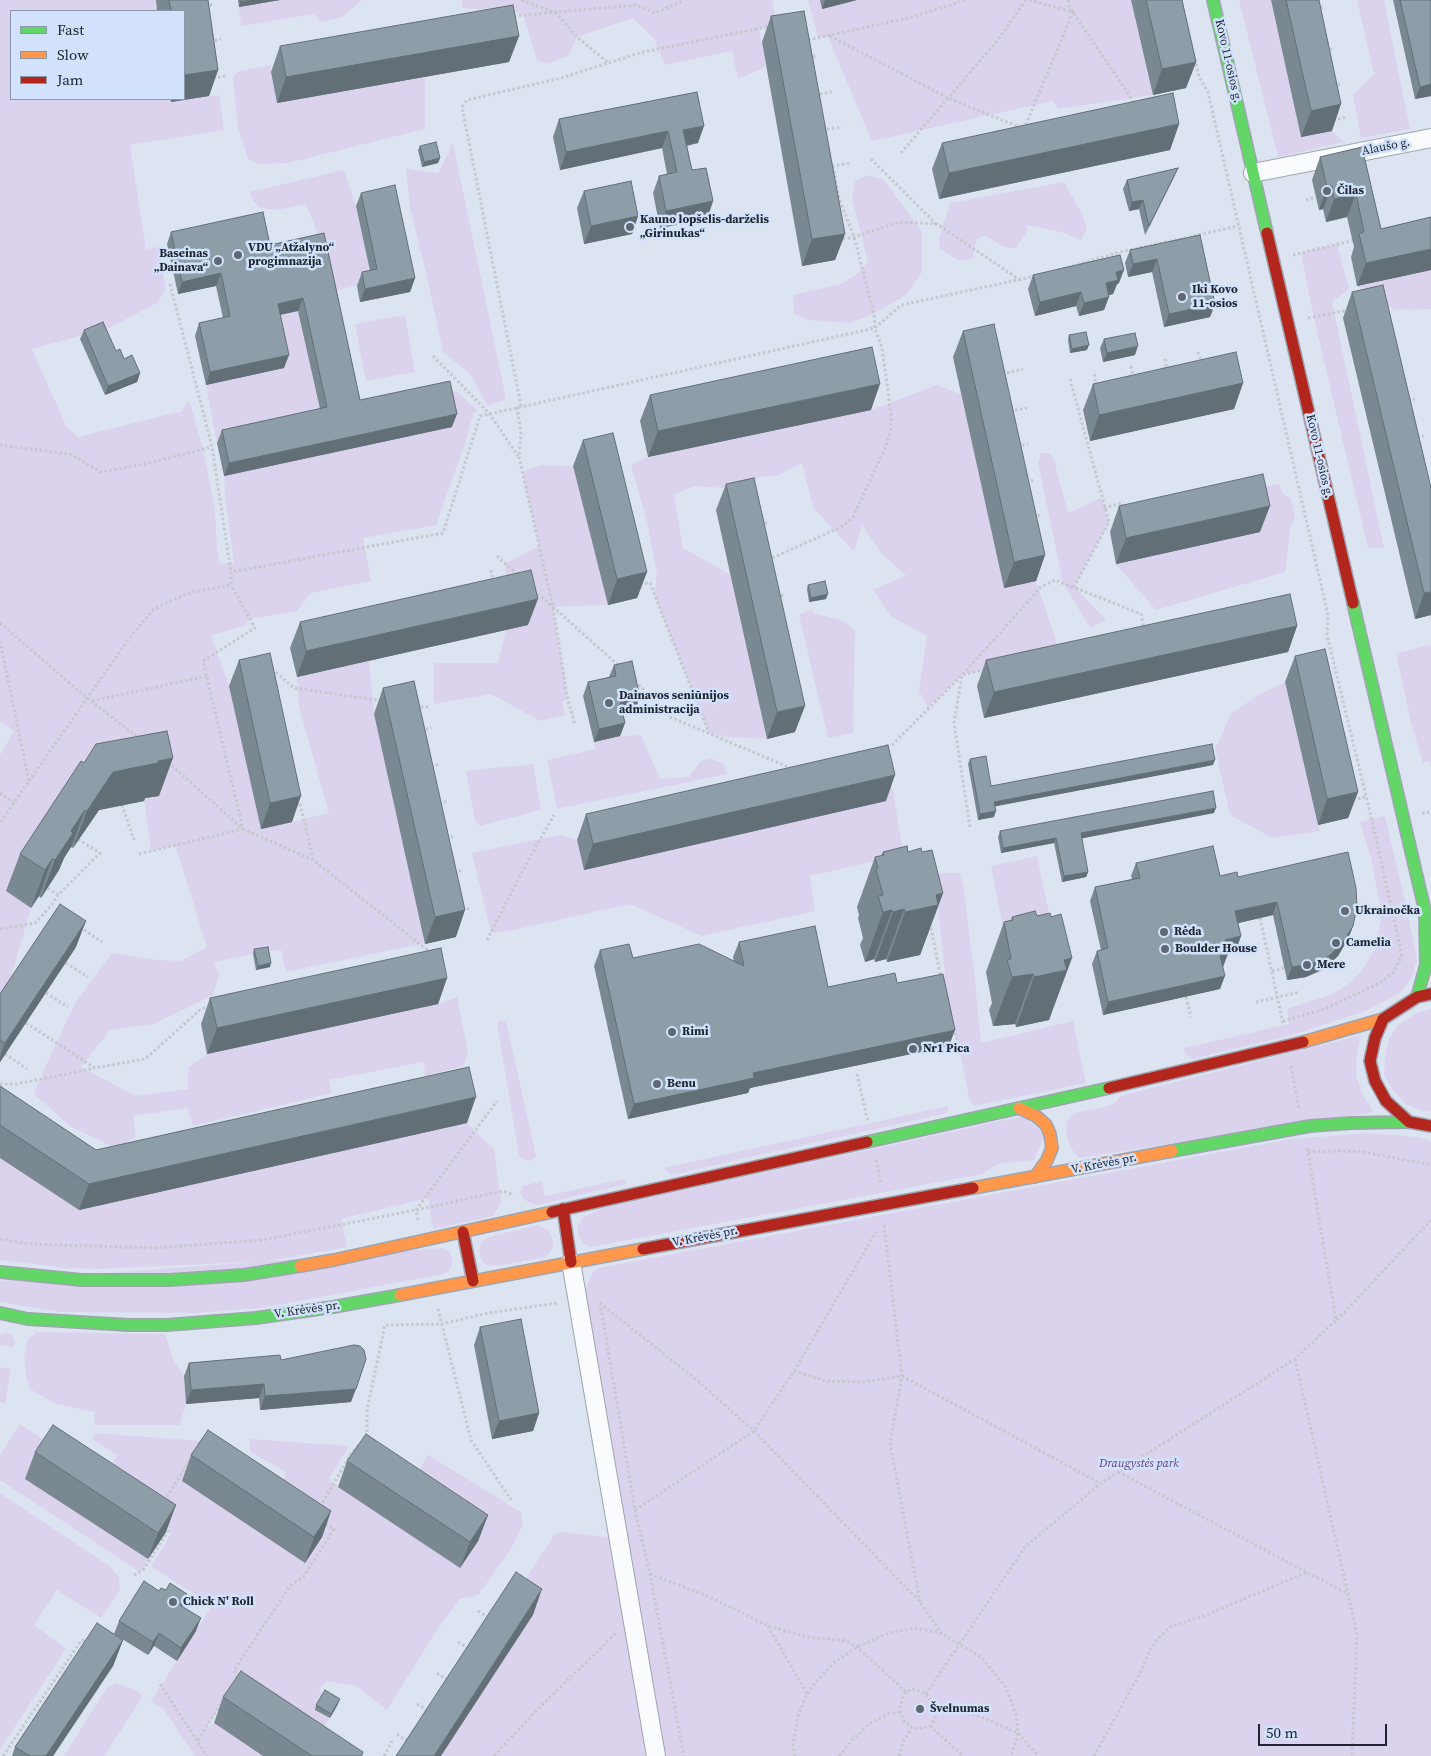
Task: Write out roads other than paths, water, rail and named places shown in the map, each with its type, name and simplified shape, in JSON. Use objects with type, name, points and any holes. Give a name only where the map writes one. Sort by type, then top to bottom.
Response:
[{"type":"main road","name":"Kovo 11-osios g.","points":[[1214,0],[1425,911],[1426,965],[1417,997]]},
{"type":"main road","name":"Kovo 11-osios g.","points":[[1425,911],[1431,923]]},
{"type":"main road","points":[[0,1272],[82,1280],[170,1280],[244,1275],[334,1260],[1075,1096],[1288,1046],[1383,1019],[1417,997],[1431,994]]},
{"type":"main road","points":[[1383,1019],[1375,1038],[1370,1061],[1372,1071],[1375,1081],[1386,1101],[1409,1122]]},
{"type":"main road","points":[[1067,1110],[1075,1096]]},
{"type":"main road","points":[[1019,1108],[1036,1116],[1046,1125],[1050,1134],[1052,1148],[1036,1177]]},
{"type":"main road","name":"V. Krėvės pr.","points":[[0,1313],[28,1319],[80,1323],[168,1325],[256,1318],[333,1307],[1303,1128],[1351,1122],[1409,1122],[1431,1126]]},
{"type":"main road","points":[[1070,1156],[1085,1168]]},
{"type":"main road","points":[[563,1209],[572,1262]]},
{"type":"main road","points":[[463,1232],[473,1281]]},
{"type":"street","name":"Alaušo g.","points":[[1253,172],[1431,138]]},
{"type":"street","points":[[572,1262],[656,1756]]},
{"type":"place","name":"Čilas","points":[[1327,191]]},
{"type":"place","name":"Kauno lopšelis-darželis „Girinukas“","points":[[630,227]]},
{"type":"place","name":"VDU „Atžalyno“ progimnazija","points":[[238,255]]},
{"type":"place","name":"Baseinas „Dainava“","points":[[218,261]]},
{"type":"place","name":"Iki Kovo 11-osios","points":[[1182,297]]},
{"type":"place","name":"Dainavos seniūnijos administracija","points":[[609,703]]},
{"type":"place","name":"Ukrainočka","points":[[1345,911]]},
{"type":"place","name":"Rėda","points":[[1164,932]]},
{"type":"place","name":"Camelia","points":[[1336,943]]},
{"type":"place","name":"Boulder House","points":[[1165,949]]},
{"type":"place","name":"Mere","points":[[1307,965]]},
{"type":"place","name":"Rimi","points":[[672,1032]]},
{"type":"place","name":"Nr1 Pica","points":[[913,1049]]},
{"type":"place","name":"Benu","points":[[657,1084]]},
{"type":"place","name":"Chick N' Roll","points":[[173,1602]]},
{"type":"place","name":"Švelnumas","points":[[920,1709]]},
{"type":"park label","name":"Draugystės park","points":[[1139,1464]]}]
